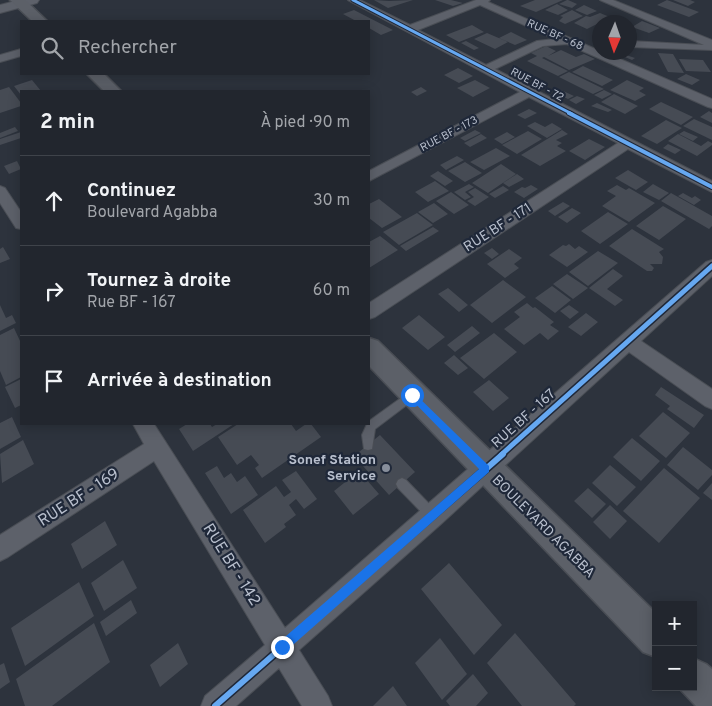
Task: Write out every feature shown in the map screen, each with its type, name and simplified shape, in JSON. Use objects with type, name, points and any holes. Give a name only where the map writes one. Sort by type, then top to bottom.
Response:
[{"type":"main road","points":[[24,1],[39,20]]},
{"type":"main road","points":[[96,75],[112,90]]},
{"type":"main road","name":"BOULEVARD AGABBA","points":[[370,350],[485,469],[652,635]]},
{"type":"main road","points":[[697,680],[712,695]]},
{"type":"street","name":"RUE BF - 72","points":[[353,0],[712,187]]},
{"type":"street","points":[[605,0],[712,44]]},
{"type":"street","points":[[0,9],[24,1]]},
{"type":"street","points":[[410,30],[483,1]]},
{"type":"street","name":"RUE BF - 68","points":[[483,1],[566,41],[712,104]]},
{"type":"street","points":[[487,69],[541,43],[592,42]]},
{"type":"street","points":[[637,44],[712,48]]},
{"type":"street","points":[[0,59],[20,52]]},
{"type":"street","name":"RUE BF - 173","points":[[370,176],[529,92]]},
{"type":"street","name":"RUE BF - 171","points":[[370,311],[628,144]]},
{"type":"street","points":[[0,191],[20,222]]},
{"type":"street","name":"RUE BF - 167","points":[[216,706],[433,516],[712,266]]},
{"type":"street","points":[[627,341],[712,400]]},
{"type":"street","name":"RUE BF - 142","points":[[144,425],[318,706]]},
{"type":"street","name":"RUE BF - 169","points":[[0,549],[158,448]]},
{"type":"lane","points":[[368,445],[368,435],[372,426],[412,395]]},
{"type":"lane","points":[[402,484],[433,516]]},
{"type":"building","points":[[374,0],[389,1],[413,0],[388,8]]},
{"type":"building","points":[[435,0],[451,0],[463,3],[453,6]]},
{"type":"building","points":[[535,0],[563,0],[536,12],[520,6]]},
{"type":"building","points":[[567,0],[577,4],[572,8],[559,4]]},
{"type":"building","points":[[667,0],[699,12],[689,17],[657,5]]},
{"type":"building","points":[[673,0],[690,0],[695,2],[688,6]]},
{"type":"building","points":[[557,4],[568,10],[558,15],[545,10]]},
{"type":"building","points":[[584,5],[597,11],[587,15],[575,10]]},
{"type":"building","points":[[354,10],[393,30],[381,35],[370,29],[370,20],[354,20],[343,14]]},
{"type":"building","points":[[572,10],[583,16],[565,24],[559,21],[563,17],[560,16]]},
{"type":"building","points":[[586,16],[592,16],[592,26],[587,29],[574,23]]},
{"type":"building","points":[[642,21],[660,28],[649,33],[637,29],[637,24]]},
{"type":"building","points":[[472,25],[484,32],[459,42],[446,35]]},
{"type":"building","points":[[511,32],[527,40],[515,45],[499,38]]},
{"type":"building","points":[[487,33],[508,42],[495,49],[474,39]]},
{"type":"building","points":[[466,41],[479,48],[474,50],[461,43]]},
{"type":"building","points":[[546,46],[556,51],[548,56],[561,50],[576,57],[584,54],[592,58],[593,60],[569,70],[544,57],[542,58],[568,71],[558,76],[527,61],[537,56],[531,53]]},
{"type":"building","points":[[658,53],[673,54],[684,73],[668,72]]},
{"type":"building","points":[[679,59],[703,60],[711,72],[686,71]]},
{"type":"building","points":[[583,66],[613,80],[602,86],[572,72]]},
{"type":"building","points":[[458,68],[473,76],[459,83],[444,75]]},
{"type":"building","points":[[569,72],[604,89],[593,94],[559,77]]},
{"type":"building","points":[[686,74],[700,80],[692,85],[677,79]]},
{"type":"building","points":[[32,80],[40,90],[20,90],[20,94],[14,86]]},
{"type":"building","points":[[475,80],[490,88],[473,97],[457,88]]},
{"type":"building","points":[[627,80],[644,88],[639,91],[646,95],[635,101],[610,90]]},
{"type":"building","points":[[9,87],[20,102],[20,106],[0,113],[0,90]]},
{"type":"building","points":[[421,87],[427,91],[417,96],[411,92]]},
{"type":"building","points":[[561,90],[574,96],[568,99],[555,93]]},
{"type":"building","points":[[604,90],[612,94],[602,99],[594,95]]},
{"type":"building","points":[[614,94],[638,106],[625,114],[601,102]]},
{"type":"building","points":[[577,96],[585,99],[576,104],[569,100]]},
{"type":"building","points":[[661,102],[693,117],[681,125],[649,109]]},
{"type":"building","points":[[597,103],[612,110],[608,112],[591,106]]},
{"type":"building","points":[[529,109],[537,113],[525,119],[517,115]]},
{"type":"building","points":[[709,111],[712,113],[712,123],[700,117]]},
{"type":"building","points":[[694,119],[712,127],[712,140],[683,126]]},
{"type":"building","points":[[666,120],[682,128],[657,144],[641,136]]},
{"type":"building","points":[[535,122],[545,127],[552,123],[562,129],[547,138],[527,126]]},
{"type":"building","points":[[15,127],[18,131],[0,138],[0,133]]},
{"type":"building","points":[[475,130],[481,133],[465,141],[460,138]]},
{"type":"building","points":[[562,130],[568,134],[556,140],[562,143],[557,146],[566,151],[540,166],[521,155]]},
{"type":"building","points":[[528,131],[542,139],[517,154],[502,145]]},
{"type":"building","points":[[684,131],[698,137],[693,141],[679,134]]},
{"type":"building","points":[[20,132],[20,138],[0,145],[0,139]]},
{"type":"building","points":[[507,132],[515,137],[502,144],[494,139]]},
{"type":"building","points":[[481,134],[487,138],[470,147],[464,143]]},
{"type":"building","points":[[678,134],[701,146],[708,141],[712,145],[697,156],[668,141]]},
{"type":"building","points":[[589,139],[605,147],[585,160],[569,151]]},
{"type":"building","points":[[668,144],[681,150],[675,154],[663,148]]},
{"type":"building","points":[[496,148],[510,156],[484,170],[470,162]]},
{"type":"building","points":[[457,156],[464,160],[446,170],[440,165]]},
{"type":"building","points":[[17,161],[20,169],[9,174],[4,166]]},
{"type":"building","points":[[465,162],[482,173],[465,182],[448,171]]},
{"type":"building","points":[[501,164],[516,174],[488,193],[472,183]]},
{"type":"building","points":[[628,170],[648,182],[636,190],[615,178]]},
{"type":"building","points":[[438,171],[453,181],[445,186],[430,176]]},
{"type":"building","points":[[517,174],[524,179],[509,187],[503,183]]},
{"type":"building","points":[[435,181],[449,191],[428,202],[415,192]]},
{"type":"building","points":[[469,184],[474,187],[465,192],[471,197],[465,200],[454,192]]},
{"type":"building","points":[[653,184],[669,193],[659,200],[643,192]]},
{"type":"building","points":[[531,185],[538,189],[524,198],[514,192],[522,187],[525,188]]},
{"type":"building","points":[[617,185],[626,190],[629,188],[655,203],[629,222],[602,206],[616,196],[607,191]]},
{"type":"building","points":[[503,186],[509,190],[495,198],[489,194]]},
{"type":"building","points":[[475,188],[489,197],[475,206],[467,201],[474,197],[468,192]]},
{"type":"building","points":[[451,192],[469,205],[454,214],[436,201]]},
{"type":"building","points":[[671,193],[712,216],[712,226],[709,229],[661,201]]},
{"type":"building","points":[[683,193],[692,198],[695,196],[701,200],[694,205],[678,196]]},
{"type":"building","points":[[379,199],[402,217],[382,228],[370,219],[370,204]]},
{"type":"building","points":[[563,202],[570,206],[555,216],[548,211]]},
{"type":"building","points":[[434,203],[448,214],[433,223],[418,212]]},
{"type":"building","points":[[663,206],[686,219],[659,240],[636,226]]},
{"type":"building","points":[[572,208],[581,213],[567,223],[558,217]]},
{"type":"building","points":[[608,212],[628,224],[600,244],[581,231]]},
{"type":"building","points":[[417,213],[433,225],[399,245],[383,232]]},
{"type":"building","points":[[433,227],[439,231],[406,251],[400,246]]},
{"type":"building","points":[[632,229],[664,249],[659,252],[663,257],[662,264],[650,264],[654,268],[652,271],[647,271],[609,246]]},
{"type":"building","points":[[380,236],[398,250],[370,267],[370,241]]},
{"type":"building","points":[[569,244],[575,249],[579,246],[588,252],[567,267],[549,255],[563,245]]},
{"type":"building","points":[[3,247],[10,259],[0,263],[0,249]]},
{"type":"building","points":[[492,248],[499,254],[492,259],[484,253]]},
{"type":"building","points":[[509,249],[522,258],[514,264],[519,268],[505,278],[487,264]]},
{"type":"building","points":[[598,251],[618,263],[588,286],[569,272]]},
{"type":"building","points":[[613,269],[623,276],[607,289],[623,300],[615,306],[589,288]]},
{"type":"building","points":[[567,274],[588,288],[573,299],[553,284]]},
{"type":"building","points":[[503,280],[526,297],[492,323],[470,305]]},
{"type":"building","points":[[552,286],[571,300],[555,313],[535,298]]},
{"type":"building","points":[[448,288],[468,305],[459,312],[438,294]]},
{"type":"building","points":[[527,303],[554,322],[550,325],[559,331],[548,340],[540,333],[524,345],[504,329],[520,317],[514,312]]},
{"type":"building","points":[[0,305],[6,318],[12,315],[16,323],[0,331]]},
{"type":"building","points":[[569,305],[579,312],[570,319],[560,311]]},
{"type":"building","points":[[586,313],[598,322],[581,336],[568,327]]},
{"type":"building","points":[[419,315],[445,337],[428,350],[402,328]]},
{"type":"building","points":[[472,326],[480,333],[455,352],[447,345]]},
{"type":"building","points":[[14,328],[20,341],[20,378],[6,385],[0,371],[0,335]]},
{"type":"building","points":[[494,333],[517,352],[484,379],[460,358]]},
{"type":"building","points":[[454,355],[468,368],[458,375],[444,363]]},
{"type":"building","points":[[20,380],[20,406],[15,408],[5,387]]},
{"type":"building","points":[[489,380],[509,398],[493,411],[473,392]]},
{"type":"building","points":[[661,387],[704,415],[694,428],[667,409],[670,406],[655,395]]},
{"type":"building","points":[[663,412],[690,433],[666,458],[639,436]]},
{"type":"building","points":[[12,417],[21,437],[0,449],[0,423]]},
{"type":"building","points":[[185,425],[211,425],[212,427],[215,425],[232,425],[193,451],[179,429]]},
{"type":"building","points":[[236,425],[292,425],[296,431],[305,425],[312,425],[321,437],[262,478],[255,468],[259,465],[251,455],[237,465],[218,437]]},
{"type":"building","points":[[380,435],[415,472],[389,495],[354,456]]},
{"type":"building","points":[[632,438],[660,461],[641,481],[613,457]]},
{"type":"building","points":[[23,440],[34,464],[2,483],[0,454]]},
{"type":"building","points":[[683,447],[712,470],[712,475],[698,490],[667,465]]},
{"type":"building","points":[[610,465],[636,487],[617,506],[592,483]]},
{"type":"building","points":[[217,466],[224,478],[231,473],[237,482],[245,476],[258,495],[231,514],[205,473]]},
{"type":"building","points":[[664,468],[700,498],[659,543],[623,511]]},
{"type":"building","points":[[296,471],[317,499],[304,509],[296,499],[289,505],[296,515],[284,524],[286,527],[265,543],[243,510],[276,486],[284,497],[291,492],[282,480]]},
{"type":"building","points":[[359,471],[379,494],[353,515],[334,491]]},
{"type":"building","points":[[712,483],[712,500],[703,493]]},
{"type":"building","points":[[588,488],[606,504],[592,518],[574,501]]},
{"type":"building","points":[[610,505],[627,521],[610,539],[593,522]]},
{"type":"building","points":[[105,521],[117,545],[82,569],[71,544]]},
{"type":"building","points":[[123,560],[137,588],[104,611],[91,583]]},
{"type":"building","points":[[449,563],[502,625],[474,655],[421,589]]},
{"type":"building","points":[[79,582],[94,616],[25,666],[11,628]]},
{"type":"building","points":[[131,600],[137,613],[106,636],[100,622]]},
{"type":"building","points":[[94,623],[110,662],[52,706],[25,706],[16,679]]},
{"type":"building","points":[[515,633],[576,704],[574,706],[522,706],[487,663]]},
{"type":"building","points":[[440,638],[467,674],[442,700],[415,663]]},
{"type":"building","points":[[178,643],[188,664],[160,687],[150,665]]},
{"type":"building","points":[[4,663],[10,682],[0,689],[0,665]]},
{"type":"building","points":[[473,674],[488,693],[476,706],[450,706],[446,701]]},
{"type":"building","points":[[393,686],[407,706],[373,706]]},
{"type":"cycle path","points":[[353,0],[712,187]]},
{"type":"cycle path","points":[[215,706],[433,516],[712,266]]},
{"type":"place","name":"Sonef Station Service","points":[[386,468]]},
{"type":"route","points":[[282,647],[485,469],[412,395]]}]
